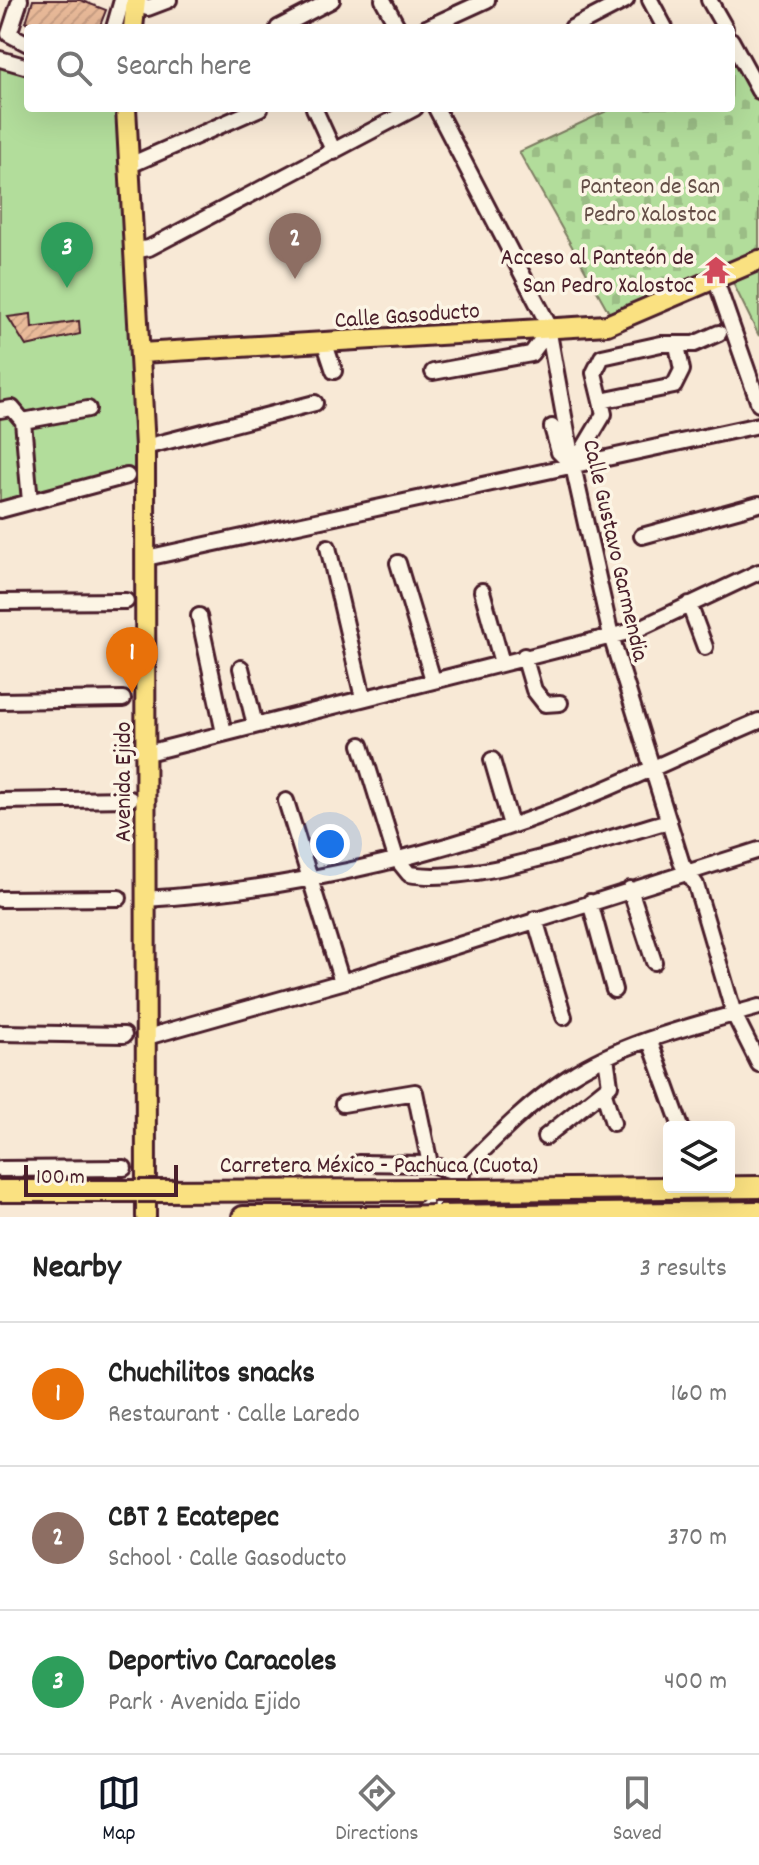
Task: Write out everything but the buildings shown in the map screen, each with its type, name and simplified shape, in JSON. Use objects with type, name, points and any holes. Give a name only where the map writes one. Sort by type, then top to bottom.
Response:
[{"type":"highway","name":"Carretera México - Pachuca (Cuota)","points":[[0,1191],[432,1190],[465,1182],[759,1187]]},
{"type":"highway","points":[[243,1217],[759,1212]]},
{"type":"main road","points":[[129,1],[132,24]]},
{"type":"main road","name":"Avenida Ejido","points":[[126,112],[145,447],[146,1217]]},
{"type":"main road","name":"Calle Gasoducto","points":[[141,353],[549,330],[616,323],[759,260]]},
{"type":"street","points":[[20,0],[9,34],[24,42]]},
{"type":"street","points":[[116,24],[129,1],[151,7],[169,0]]},
{"type":"street","points":[[287,24],[332,0]]},
{"type":"street","points":[[383,0],[396,24]]},
{"type":"street","points":[[435,24],[487,0]]},
{"type":"street","points":[[600,22],[626,0]]},
{"type":"street","points":[[650,0],[663,24]]},
{"type":"street","points":[[709,0],[723,24]]},
{"type":"street","points":[[735,47],[759,91]]},
{"type":"street","points":[[0,59],[24,66]]},
{"type":"street","points":[[128,162],[137,162],[251,112]]},
{"type":"street","points":[[316,112],[334,152]]},
{"type":"street","points":[[133,251],[149,248],[408,112]]},
{"type":"street","name":"Calle Gustavo Garmendia","points":[[438,112],[545,316],[573,466],[611,636],[669,821],[688,873],[696,885],[734,1014],[759,1064]]},
{"type":"street","points":[[715,278],[759,404]]},
{"type":"street","points":[[433,372],[531,354],[549,330]]},
{"type":"street","points":[[573,466],[602,419],[594,367],[602,357],[661,344],[694,344],[719,333]]},
{"type":"street","points":[[325,344],[334,371]]},
{"type":"street","points":[[601,401],[674,386],[682,370],[677,345]]},
{"type":"street","points":[[145,447],[315,403]]},
{"type":"street","points":[[0,410],[12,408],[23,421],[30,502]]},
{"type":"street","points":[[23,421],[88,409]]},
{"type":"street","points":[[146,558],[759,425]]},
{"type":"street","points":[[552,427],[559,452],[573,466]]},
{"type":"street","points":[[0,510],[127,476]]},
{"type":"street","points":[[642,536],[759,504]]},
{"type":"street","points":[[328,547],[363,698]]},
{"type":"street","points":[[398,563],[433,680]]},
{"type":"street","points":[[147,753],[648,626],[759,572]]},
{"type":"street","points":[[482,591],[502,663]]},
{"type":"street","points":[[0,602],[126,601]]},
{"type":"street","points":[[689,604],[705,647]]},
{"type":"street","points":[[199,616],[224,733]]},
{"type":"street","points":[[524,656],[538,697],[545,704],[560,703]]},
{"type":"street","points":[[241,668],[255,725]]},
{"type":"street","points":[[0,701],[123,699]]},
{"type":"street","points":[[145,899],[308,877],[396,858],[511,825],[759,721]]},
{"type":"street","points":[[361,745],[396,858],[409,874],[454,875],[669,821]]},
{"type":"street","points":[[492,760],[511,825]]},
{"type":"street","points":[[0,801],[130,799]]},
{"type":"street","points":[[286,801],[342,982]]},
{"type":"street","points":[[147,1037],[342,982],[759,850]]},
{"type":"street","points":[[630,889],[654,962]]},
{"type":"street","points":[[0,899],[119,898]]},
{"type":"street","points":[[590,902],[614,990]]},
{"type":"street","points":[[535,919],[564,1017]]},
{"type":"street","points":[[415,1217],[465,1182],[553,1088],[606,1057],[759,1007]]},
{"type":"street","points":[[0,1033],[124,1035]]},
{"type":"street","points":[[650,1041],[679,1121]]},
{"type":"street","points":[[545,1137],[556,1125],[604,1093],[612,1080],[606,1057]]},
{"type":"street","points":[[343,1104],[415,1092],[430,1164]]},
{"type":"street","points":[[604,1093],[613,1123]]},
{"type":"street","points":[[358,1163],[430,1164],[465,1182]]},
{"type":"street","points":[[0,1169],[124,1168]]},
{"type":"green space","name":"Panteon de San Pedro Xalostoc","points":[[735,58],[759,103],[759,250],[611,316],[519,152],[604,112],[735,112]]},
{"type":"green space","points":[[0,62],[24,69],[24,112],[128,112],[141,467],[0,508]]},
{"type":"green space","points":[[759,269],[759,336],[732,281]]},
{"type":"place","name":"Acceso al Panteón de San Pedro Xalostoc","points":[[716,270]]},
{"type":"place","name":"CBT 2 Ecatepec","points":[[295,279]]},
{"type":"place","name":"Deportivo Caracoles","points":[[67,288]]},
{"type":"place","name":"Chuchilitos snacks","points":[[132,693]]}]
